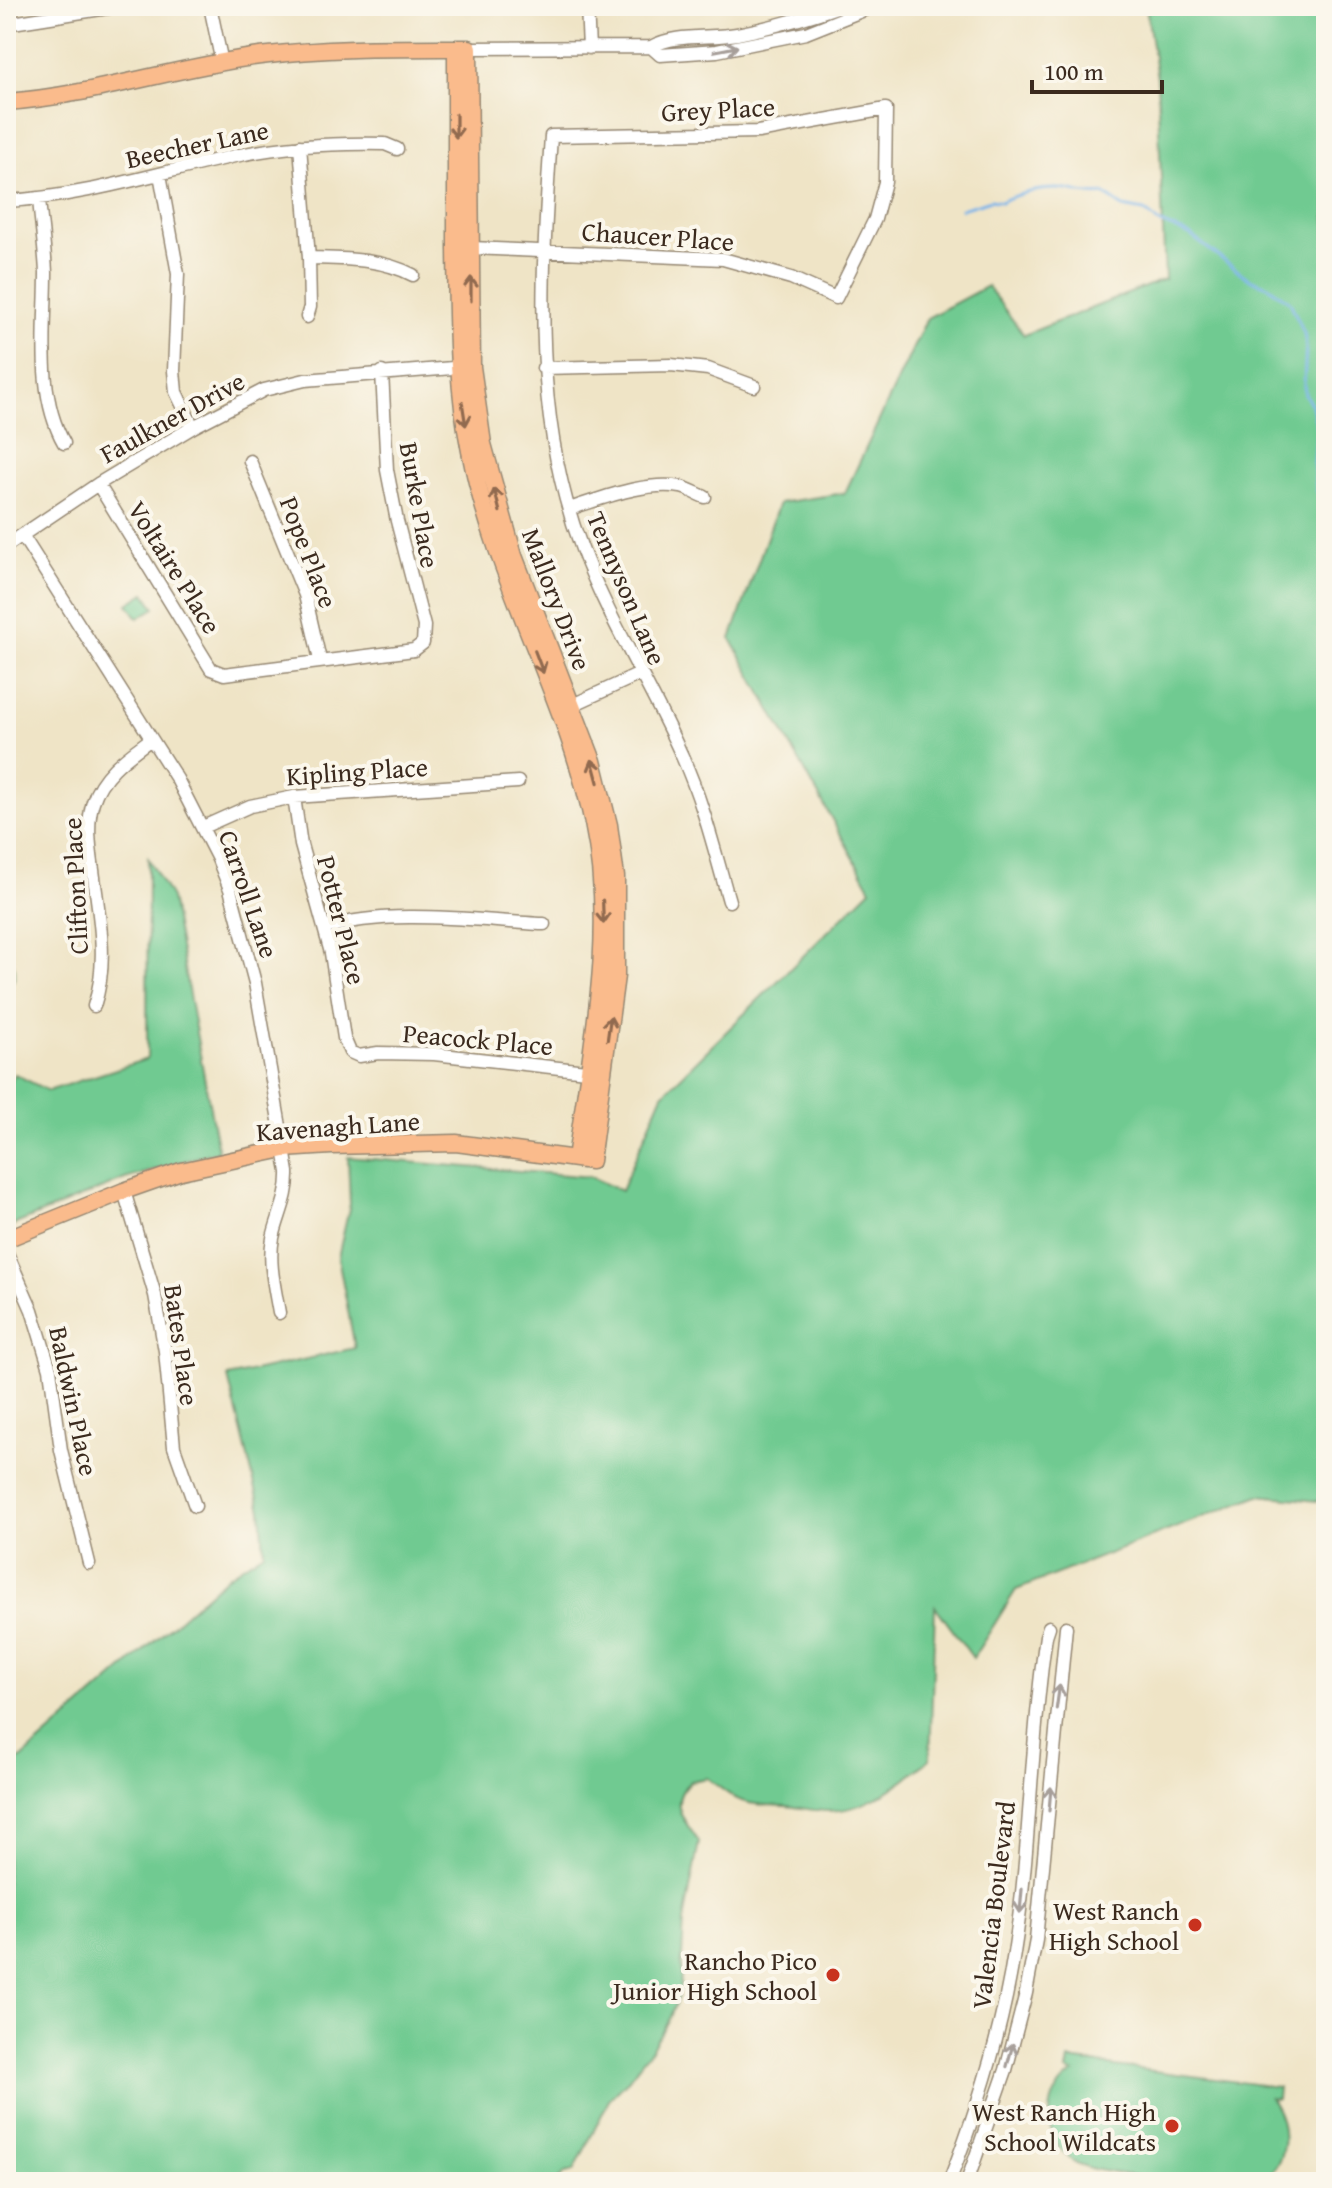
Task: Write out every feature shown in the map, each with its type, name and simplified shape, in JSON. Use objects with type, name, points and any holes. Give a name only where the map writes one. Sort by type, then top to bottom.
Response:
[{"type":"main road","points":[[6,102],[91,91],[258,56],[339,49],[462,48],[465,367]]},
{"type":"main road","name":"Mallory Drive","points":[[462,48],[471,248],[465,367],[502,519],[565,708],[593,761],[609,825],[616,877],[616,976],[595,1072],[584,1160]]},
{"type":"main road","name":"Kavenagh Lane","points":[[6,1239],[181,1171],[284,1149],[456,1143],[584,1160]]},
{"type":"street","points":[[6,24],[55,12],[120,6]]},
{"type":"street","points":[[210,6],[222,63]]},
{"type":"street","points":[[587,6],[589,48]]},
{"type":"street","points":[[462,48],[651,47],[663,40],[734,35],[806,18],[839,6]]},
{"type":"street","points":[[651,47],[660,55],[717,51],[806,33],[874,6]]},
{"type":"street","name":"Grey Place","points":[[551,136],[758,132],[886,109],[885,182],[882,194],[875,219],[836,298]]},
{"type":"street","name":"Tennyson Lane","points":[[551,136],[543,251],[543,368],[549,416],[569,509],[600,594],[682,755],[699,797],[729,901]]},
{"type":"street","name":"Beecher Lane","points":[[6,201],[39,199],[300,146],[385,144],[397,149]]},
{"type":"street","points":[[300,146],[309,258],[310,307],[307,317]]},
{"type":"street","points":[[160,174],[178,274],[176,392],[193,427]]},
{"type":"street","points":[[39,199],[46,269],[47,388],[54,425],[64,443]]},
{"type":"street","name":"Chaucer Place","points":[[471,248],[723,259],[791,278],[836,298]]},
{"type":"street","points":[[309,258],[374,261],[413,275]]},
{"type":"street","points":[[543,368],[671,365],[708,369],[754,386]]},
{"type":"street","name":"Faulkner Drive","points":[[6,546],[98,484],[243,399],[305,380],[465,367]]},
{"type":"street","name":"Burke Place","points":[[320,660],[414,650],[423,643],[424,626],[387,470],[382,372]]},
{"type":"street","name":"Pope Place","points":[[250,461],[305,595],[320,660]]},
{"type":"street","name":"Voltaire Place","points":[[98,484],[211,669],[224,674],[320,660]]},
{"type":"street","points":[[569,509],[629,491],[657,487],[683,487],[705,497]]},
{"type":"street","name":"Carroll Lane","points":[[22,535],[191,803],[230,889],[255,983],[289,1187],[273,1237],[271,1255],[279,1313]]},
{"type":"street","points":[[565,708],[640,674]]},
{"type":"street","name":"Clifton Place","points":[[94,1006],[101,987],[102,959],[90,843],[93,802],[102,783],[116,766],[151,739]]},
{"type":"street","name":"Kipling Place","points":[[203,827],[250,806],[294,797],[518,782]]},
{"type":"street","name":"Potter Place","points":[[294,797],[301,845],[326,928],[344,1038],[350,1052]]},
{"type":"street","points":[[326,928],[341,923],[393,918],[544,924]]},
{"type":"street","name":"Peacock Place","points":[[350,1052],[359,1056],[378,1053],[434,1054],[595,1072]]},
{"type":"street","name":"Bates Place","points":[[124,1191],[155,1295],[165,1351],[174,1447],[195,1506]]},
{"type":"street","name":"Baldwin Place","points":[[6,1251],[32,1310],[50,1369],[61,1450],[89,1563]]},
{"type":"street","name":"Valencia Boulevard","points":[[949,2182],[983,2087],[1014,1954],[1033,1730],[1049,1627]]},
{"type":"street","name":"Valencia Boulevard","points":[[967,2182],[1006,2070],[1036,1940],[1066,1627]]},
{"type":"green space","points":[[1146,6],[1326,6],[1326,1502],[1259,1495],[1016,1590],[973,1658],[935,1606],[930,1759],[896,1786],[870,1801],[828,1811],[760,1805],[736,1798],[707,1778],[690,1781],[680,1797],[680,1812],[699,1842],[684,1921],[680,1991],[670,2017],[650,2051],[610,2098],[574,2171],[565,2173],[556,2182],[6,2182],[6,1763],[21,1759],[229,1575],[264,1552],[261,1510],[228,1377],[355,1348],[338,1257],[350,1204],[348,1157],[591,1177],[621,1191],[663,1094],[871,889],[731,639],[779,503],[845,493],[927,318],[987,286],[1024,335],[1165,279],[1157,78]]},
{"type":"green space","points":[[145,593],[155,608],[138,618],[128,604]]},
{"type":"green space","points":[[148,858],[171,898],[218,1151],[125,1179],[6,1228],[6,1088],[15,1074],[48,1091],[147,1059]]},
{"type":"green space","points":[[6,950],[15,974],[6,988]]},
{"type":"green space","points":[[1069,2060],[1278,2087],[1277,2099],[1270,2098],[1277,2108],[1283,2132],[1283,2144],[1275,2167],[1255,2182],[1242,2183],[1142,2177],[1097,2170],[1077,2163],[1060,2148],[1050,2119],[1054,2095],[1074,2073],[1067,2071]]},
{"type":"waterway","points":[[961,209],[991,200],[1001,202],[1045,189],[1104,194],[1123,207],[1144,211],[1158,222],[1190,235],[1249,279],[1268,286],[1290,302],[1304,333],[1306,346],[1304,385],[1317,428],[1314,467],[1317,491],[1324,507],[1322,526],[1326,556]]},
{"type":"place","name":"West Ranch High School","points":[[1195,1925]]},
{"type":"place","name":"Rancho Pico Junior High School","points":[[833,1975]]},
{"type":"place","name":"West Ranch High School Wildcats","points":[[1172,2126]]}]
